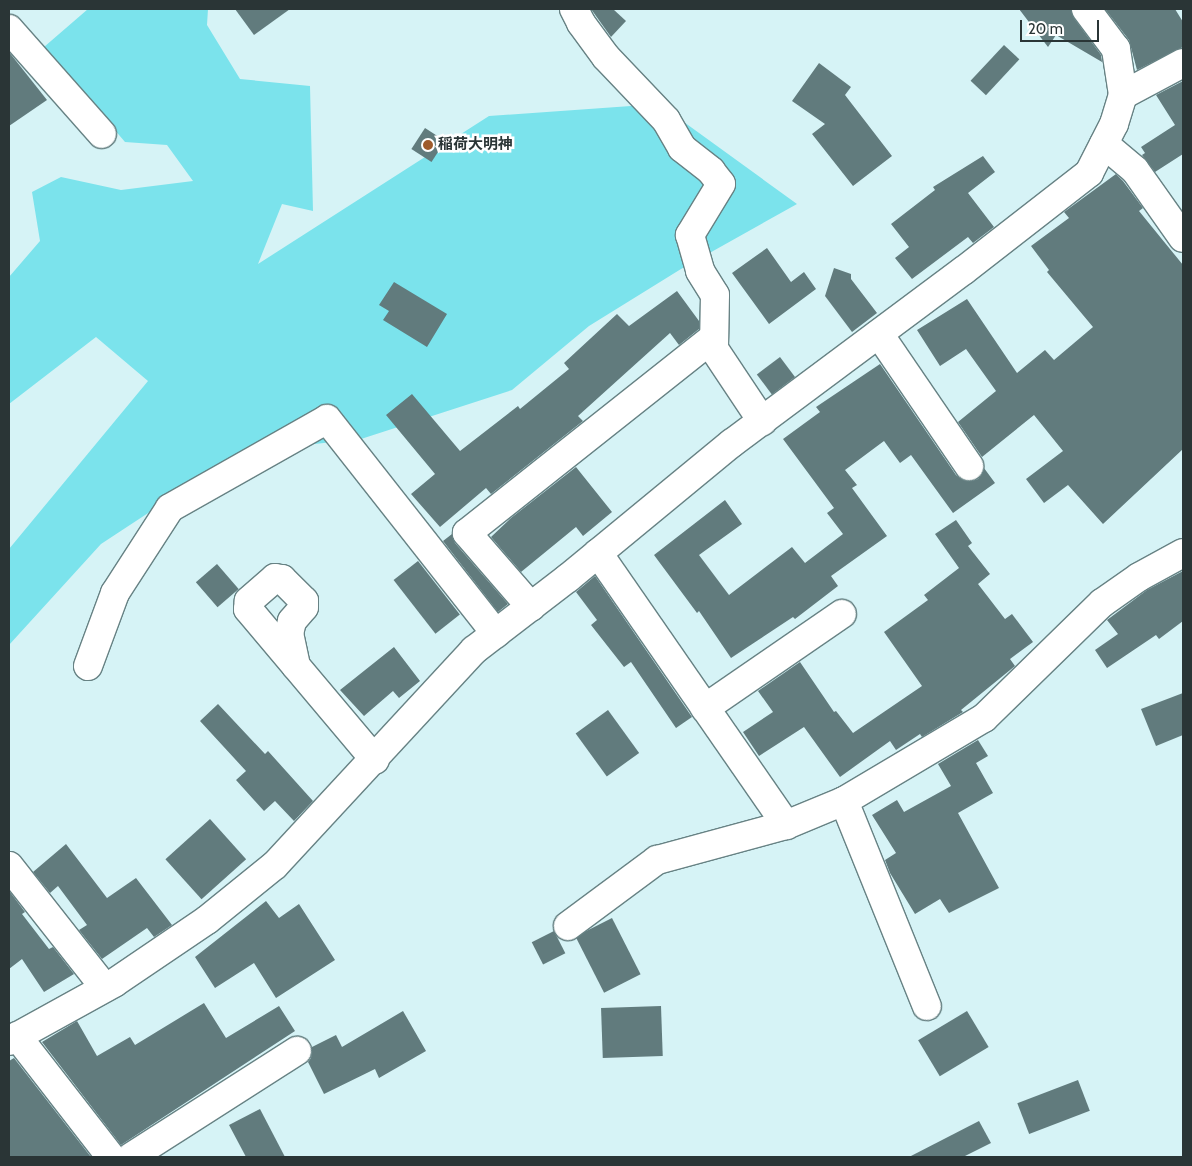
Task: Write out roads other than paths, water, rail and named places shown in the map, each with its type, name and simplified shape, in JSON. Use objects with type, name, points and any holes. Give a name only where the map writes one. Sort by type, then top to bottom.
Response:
[{"type":"street","points":[[574,9],[581,23],[606,57],[666,120],[682,148],[711,171],[722,184],[690,236],[700,271],[714,295],[714,349],[762,421]]},
{"type":"street","points":[[111,1157],[13,1039],[105,988],[207,920],[275,865],[474,650],[598,554],[762,421],[1089,173],[1114,124],[1123,95],[1116,49],[1086,9]]},
{"type":"street","points":[[9,29],[102,134]]},
{"type":"street","points":[[1123,95],[1183,63]]},
{"type":"street","points":[[1104,144],[1135,170],[1182,234]]},
{"type":"street","points":[[879,334],[969,466]]},
{"type":"street","points":[[531,607],[467,534],[714,337]]},
{"type":"street","points":[[88,666],[115,593],[170,508],[327,419],[496,634]]},
{"type":"street","points":[[568,926],[657,860],[786,825],[844,801],[984,718],[1102,603],[1139,577],[1183,552]]},
{"type":"street","points":[[598,554],[786,825]]},
{"type":"street","points":[[705,708],[842,614]]},
{"type":"street","points":[[296,666],[374,760]]},
{"type":"street","points":[[844,801],[928,1006]]},
{"type":"street","points":[[9,866],[105,988]]},
{"type":"street","points":[[131,1157],[297,1051]]},
{"type":"place","name":"稲荷大明神","points":[[428,145]]}]
